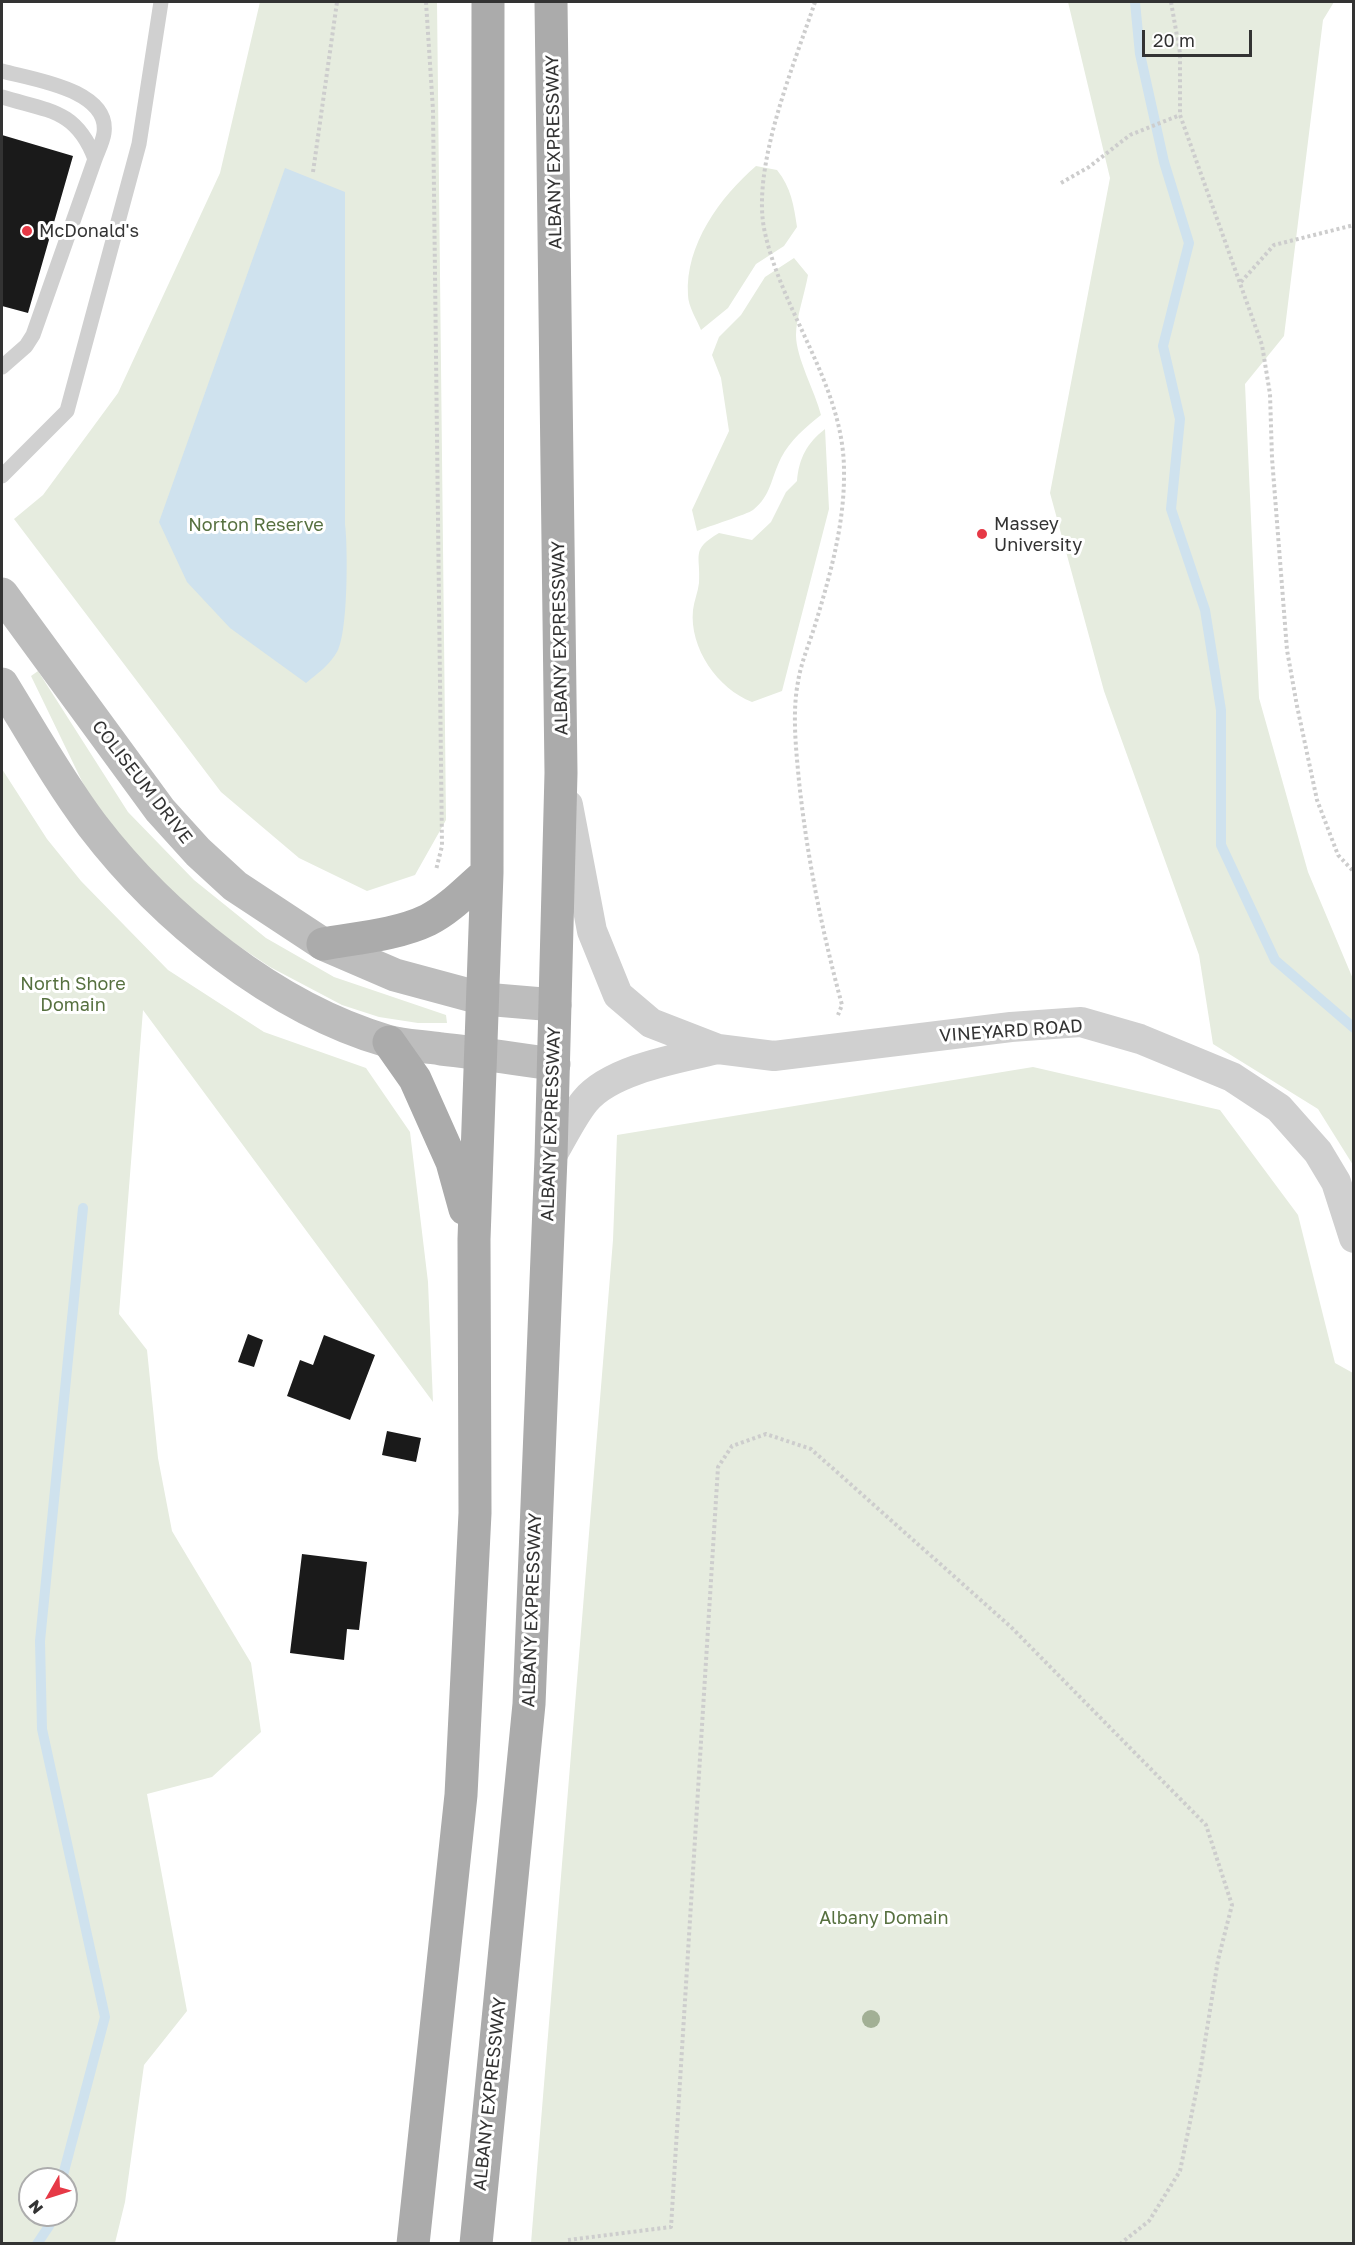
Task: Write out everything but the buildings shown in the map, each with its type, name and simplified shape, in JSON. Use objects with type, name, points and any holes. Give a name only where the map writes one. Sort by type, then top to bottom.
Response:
[{"type":"main road","points":[[413,2244],[461,1795],[475,1513],[474,1239],[487,873],[488,2]]},
{"type":"main road","name":"ALBANY EXPRESSWAY","points":[[476,2244],[529,1704],[551,1157],[561,773],[551,2]]},
{"type":"main road","name":"COLISEUM DRIVE","points":[[2,594],[160,810],[198,852],[235,886],[323,944],[395,975],[484,999],[555,1005]]},
{"type":"main road","points":[[2,684],[92,824],[160,902],[200,938],[282,993],[330,1018],[389,1042],[554,1064]]},
{"type":"main road","points":[[323,944],[399,929],[427,920],[451,905],[487,873]]},
{"type":"main road","points":[[389,1042],[415,1079],[452,1162],[474,1239]]},
{"type":"street","name":"VINEYARD ROAD","points":[[561,773],[592,931],[618,995],[651,1023],[718,1048],[774,1056],[1081,1022],[1140,1039],[1232,1077],[1279,1108],[1303,1133],[1326,1166],[1342,1198],[1353,1238]]},
{"type":"street","name":"VINEYARD ROAD","points":[[551,1157],[585,1100],[595,1092],[639,1067],[718,1048]]},
{"type":"lane","points":[[2,476],[67,411],[139,144],[161,2]]},
{"type":"lane","points":[[2,71],[73,89],[91,103],[100,117],[104,131],[33,335],[26,346],[2,367]]},
{"type":"lane","points":[[2,97],[52,112],[75,123],[88,140],[95,159]]},
{"type":"path","points":[[313,172],[337,2]]},
{"type":"path","points":[[426,2],[433,110],[442,822],[442,846],[435,873]]},
{"type":"path","points":[[815,2],[765,161],[762,191],[764,232],[790,304],[834,408],[842,439],[844,499],[833,568],[798,678],[795,698],[796,748],[805,842],[824,940],[842,1005],[833,1020]]},
{"type":"path","points":[[1171,2],[1180,53],[1180,115],[1262,345],[1270,394],[1272,458],[1287,650],[1297,706],[1317,800],[1338,855],[1353,872]]},
{"type":"path","points":[[1061,183],[1089,167],[1130,135],[1180,115]]},
{"type":"path","points":[[1241,282],[1274,245],[1353,225]]},
{"type":"path","points":[[568,2240],[671,2227],[718,1467],[732,1446],[766,1434],[811,1449],[869,1498],[1011,1627],[1206,1825],[1232,1905],[1218,1960],[1200,2073],[1180,2171],[1149,2221],[1120,2244]]},
{"type":"green space","name":"Norton Reserve","points":[[260,2],[437,2],[446,820],[415,875],[367,891],[299,858],[221,792],[14,519],[43,495],[118,393],[220,173]]},
{"type":"green space","points":[[1068,2],[1334,2],[1323,20],[1284,336],[1245,384],[1259,698],[1308,872],[1353,979],[1353,1165],[1318,1109],[1213,1044],[1199,955],[1104,691],[1050,493],[1110,178]]},
{"type":"green space","points":[[756,166],[777,170],[782,176],[791,197],[797,227],[784,246],[756,264],[728,308],[701,330],[688,299],[692,258],[707,223],[718,207]]},
{"type":"green space","points":[[794,258],[808,275],[797,321],[797,344],[821,415],[789,445],[759,505],[750,512],[697,531],[692,510],[729,431],[721,378],[712,355],[719,337],[741,315],[765,277]]},
{"type":"green space","points":[[825,429],[829,509],[782,691],[752,702],[740,696],[717,677],[708,665],[696,639],[693,610],[699,583],[700,549],[719,533],[752,540],[771,522],[786,492],[797,481],[805,452],[813,440]]},
{"type":"green space","points":[[38,671],[128,812],[194,880],[266,938],[334,977],[446,1015],[447,1023],[418,1023],[379,1017],[342,1005],[270,967],[195,917],[141,864],[92,802],[31,676]]},
{"type":"green space","name":"North Shore Domain","points":[[2,769],[47,839],[81,881],[168,970],[264,1032],[366,1068],[410,1132],[428,1282],[433,1402],[143,1010],[119,1314],[147,1350],[158,1458],[172,1531],[251,1663],[261,1732],[212,1777],[147,1794],[187,2011],[144,2065],[125,2202],[115,2243],[2,2243]]},
{"type":"green space","name":"Albany Domain","points":[[1033,1067],[1220,1110],[1298,1215],[1335,1363],[1353,1373],[1353,2243],[531,2243],[613,1240],[617,1135]]},
{"type":"water","points":[[285,168],[345,192],[347,569],[344,625],[335,655],[306,683],[230,628],[187,582],[159,522]]},
{"type":"waterway","points":[[1135,2],[1140,54],[1164,162],[1189,243],[1163,346],[1180,419],[1171,509],[1205,610],[1221,710],[1221,845],[1275,960],[1354,1028]]},
{"type":"waterway","points":[[65,2167],[105,2017],[42,1729],[40,1641],[83,1208]]},
{"type":"waterway","points":[[37,2244],[48,2227]]},
{"type":"place","name":"McDonald's","points":[[27,231]]},
{"type":"place","name":"Massey University","points":[[982,534]]}]
